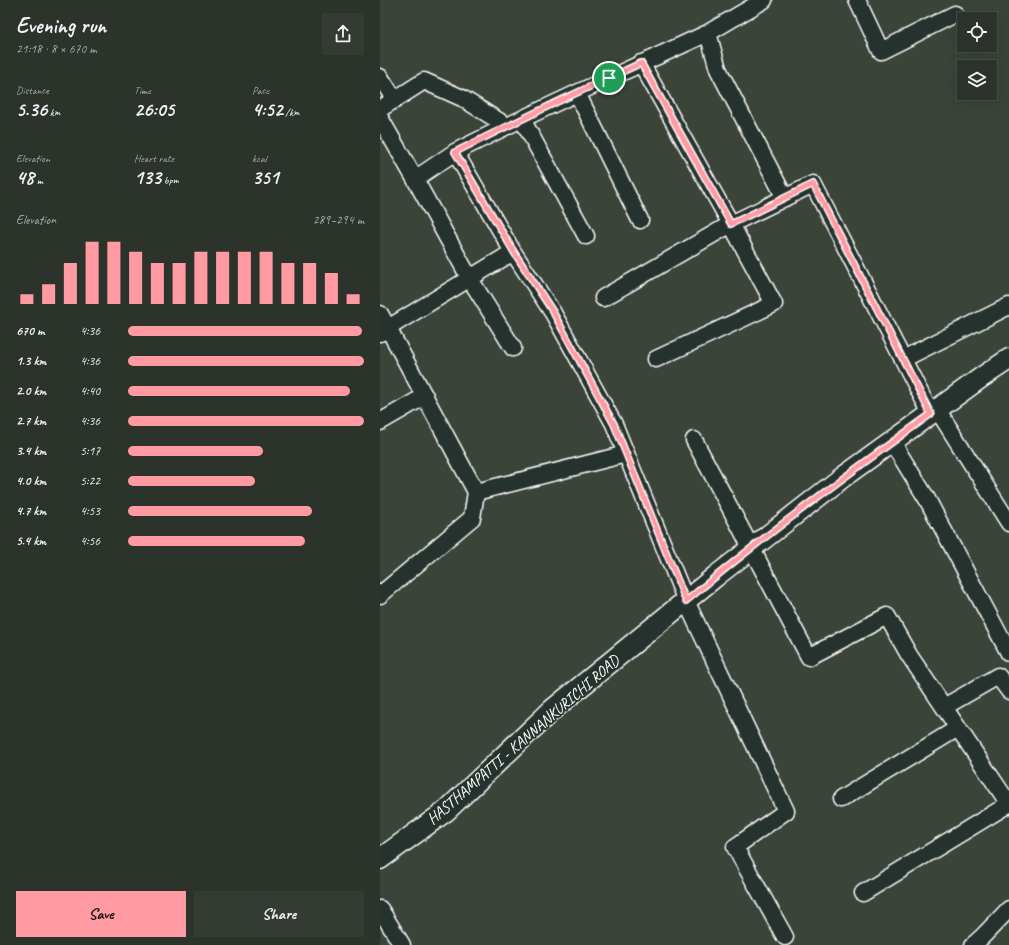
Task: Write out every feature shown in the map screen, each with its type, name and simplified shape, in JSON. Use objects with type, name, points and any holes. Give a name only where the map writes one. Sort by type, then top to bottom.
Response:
[{"type":"main road","name":"HASTHAMPATTI - KANNANKURICHI ROAD","points":[[380,859],[446,811],[552,710],[752,548],[844,477],[934,411],[1009,359]]},
{"type":"street","points":[[415,179],[455,152],[577,93],[708,33],[764,0]]},
{"type":"street","points":[[857,0],[881,51],[955,14]]},
{"type":"street","points":[[708,33],[718,69],[785,198]]},
{"type":"street","points":[[641,63],[774,304],[656,359]]},
{"type":"street","points":[[380,77],[395,100]]},
{"type":"street","points":[[380,109],[424,81],[514,123],[586,236]]},
{"type":"street","points":[[577,93],[640,220]]},
{"type":"street","points":[[380,118],[470,279],[513,348]]},
{"type":"street","points":[[455,152],[514,252],[553,312],[614,424],[686,601],[786,811],[735,847],[784,937]]},
{"type":"street","points":[[603,298],[731,224],[813,184],[903,359],[934,411],[1009,524]]},
{"type":"street","points":[[384,331],[514,252]]},
{"type":"street","points":[[903,359],[1009,306]]},
{"type":"street","points":[[380,314],[384,331],[425,396],[476,492],[472,518],[380,595]]},
{"type":"street","points":[[380,422],[425,396]]},
{"type":"street","points":[[694,440],[809,657],[887,616],[909,655],[1009,804],[863,892]]},
{"type":"street","points":[[892,442],[927,499],[1009,653]]},
{"type":"street","points":[[476,492],[626,454]]},
{"type":"street","points":[[944,707],[998,676],[1009,691]]},
{"type":"street","points":[[841,799],[958,728]]},
{"type":"street","points":[[380,909],[402,945]]},
{"type":"street","points":[[981,942],[1009,909]]},
{"type":"route","points":[[641,63],[731,224],[813,184],[931,414],[844,477],[686,601],[614,424],[553,312],[514,252],[455,152],[609,78],[641,63]]}]
